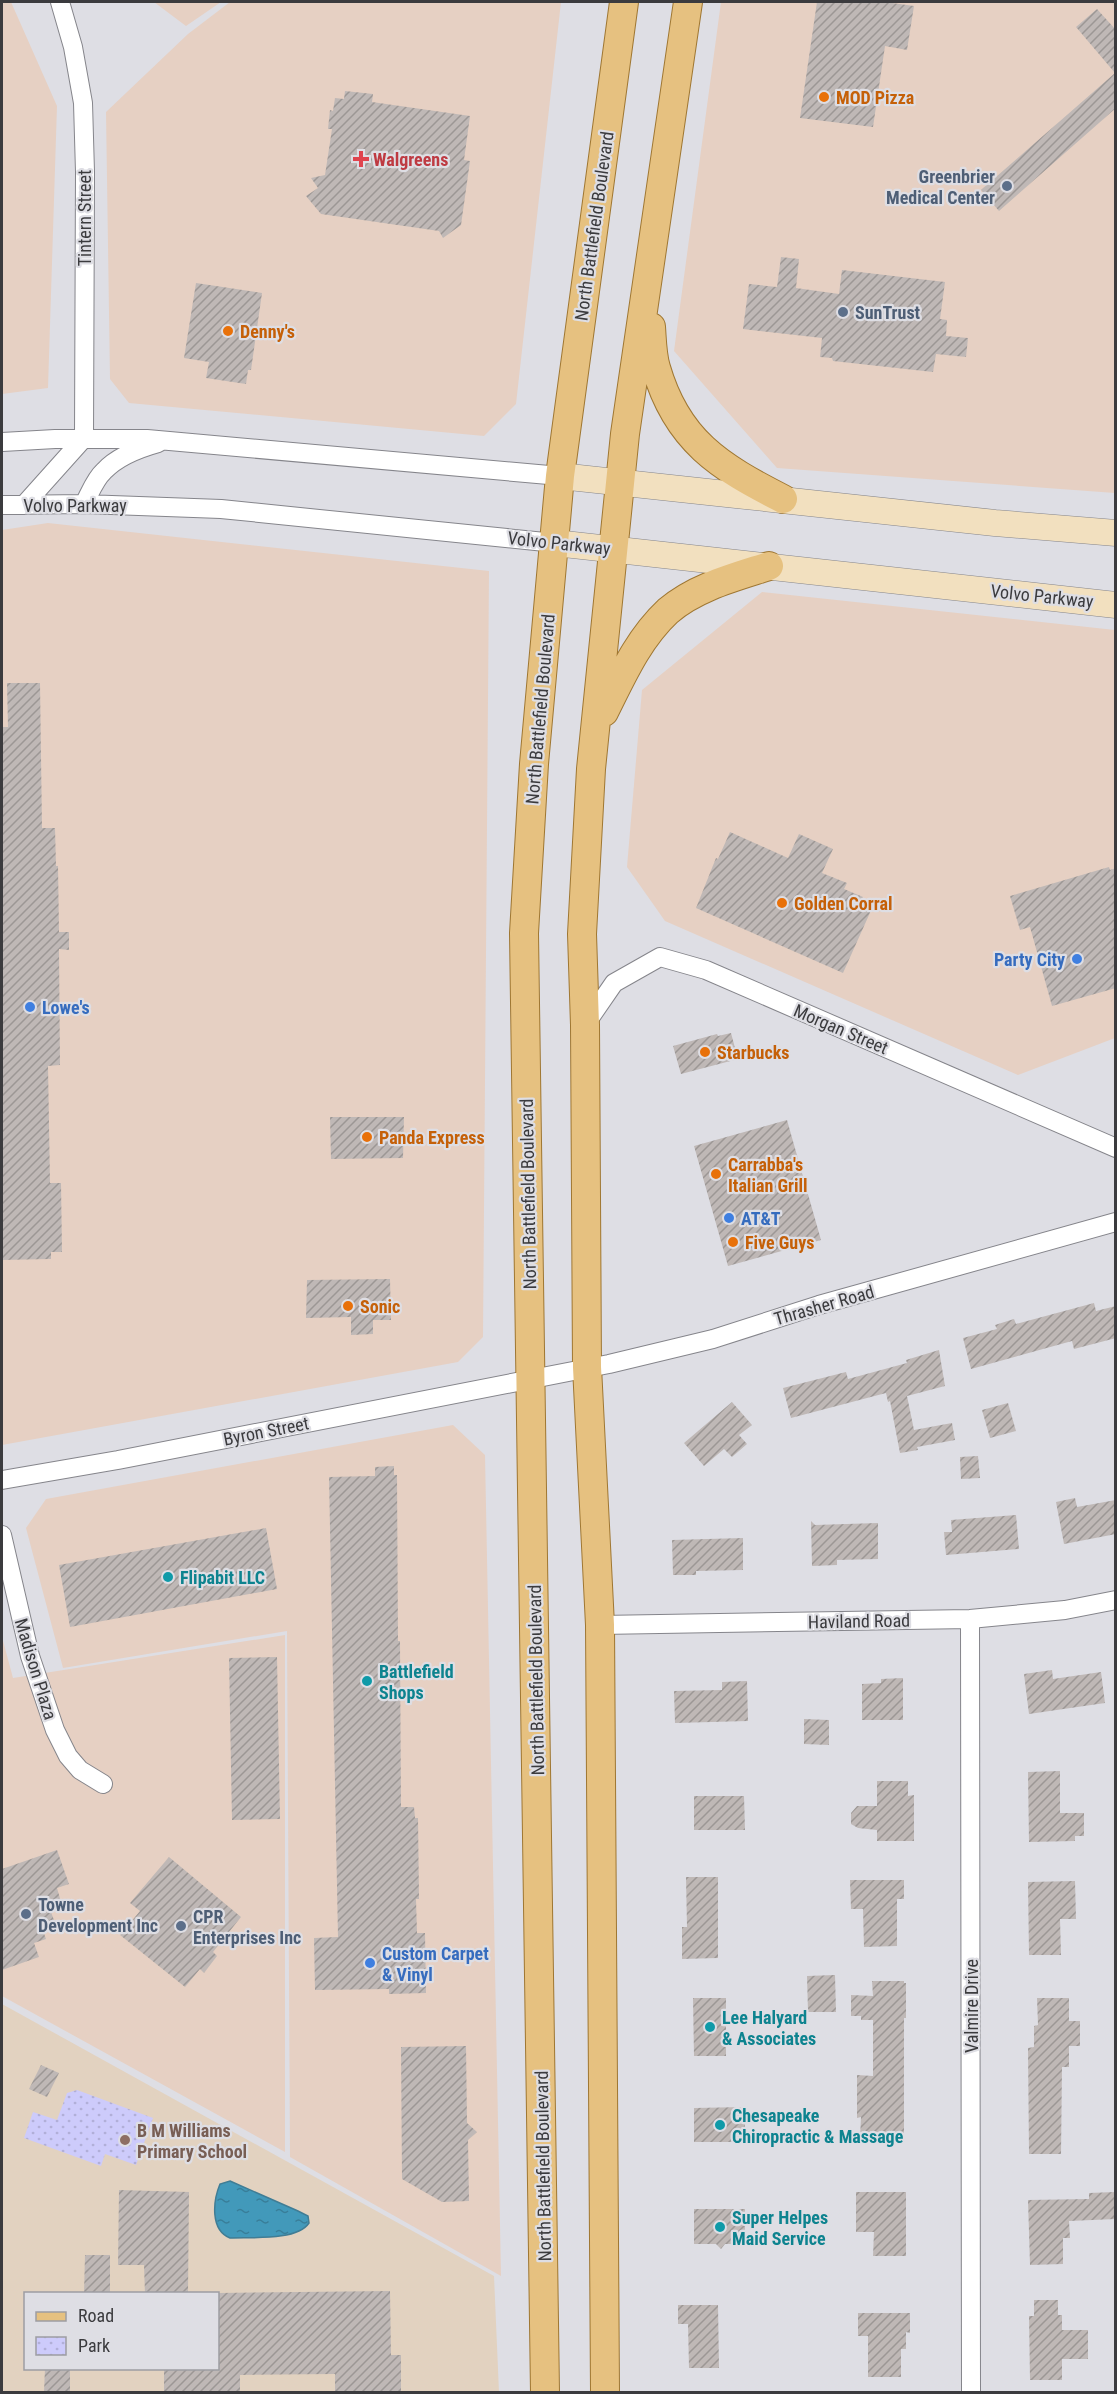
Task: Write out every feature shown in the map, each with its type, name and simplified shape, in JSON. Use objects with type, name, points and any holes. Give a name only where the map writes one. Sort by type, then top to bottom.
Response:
[{"type":"main road","name":"North Battlefield Boulevard","points":[[545,2392],[533,1419],[530,1379],[524,933],[534,764],[560,476],[624,2]]},
{"type":"main road","points":[[605,2392],[600,1625],[587,1367],[585,1024],[582,934],[595,737],[621,482],[646,288],[688,2]]},
{"type":"main road","points":[[646,288],[656,366],[668,400],[686,429],[698,445],[727,470],[783,499]]},
{"type":"main road","points":[[560,476],[995,523],[1116,533]]},
{"type":"main road","name":"Volvo Parkway","points":[[555,543],[1116,605]]},
{"type":"main road","points":[[595,737],[630,659],[645,637],[669,610],[702,590],[769,566]]},
{"type":"street","name":"Tintern Street","points":[[60,2],[73,47],[83,103],[84,438]]},
{"type":"street","points":[[24,505],[84,438]]},
{"type":"street","points":[[2,442],[84,438],[169,441],[560,476]]},
{"type":"street","points":[[84,504],[102,472],[113,463],[141,448],[169,441]]},
{"type":"street","name":"Volvo Parkway","points":[[2,505],[84,504],[220,509],[555,543]]},
{"type":"street","name":"Morgan Street","points":[[585,1024],[615,983],[660,957],[706,970],[1116,1148]]},
{"type":"street","name":"Thrasher Road","points":[[530,1379],[609,1364],[713,1339],[819,1305],[1116,1222]]},
{"type":"street","name":"Byron Street","points":[[2,1480],[118,1460],[530,1379]]},
{"type":"street","name":"Madison Plaza","points":[[2,1535],[30,1656],[55,1730],[68,1756],[80,1770],[103,1784]]},
{"type":"street","name":"Haviland Road","points":[[600,1625],[970,1619],[1065,1610],[1116,1600]]},
{"type":"street","name":"Valmire Drive","points":[[970,1619],[970,2392]]},
{"type":"shaded area","points":[[2,2],[11,2],[57,106],[48,388],[2,394]]},
{"type":"shaded area","points":[[154,2],[221,2],[186,26]]},
{"type":"shaded area","points":[[230,2],[561,2],[516,404],[484,436],[129,403],[110,379],[106,112],[188,34]]},
{"type":"shaded area","points":[[721,2],[1115,2],[1115,493],[777,468],[674,351]]},
{"type":"shaded area","points":[[48,523],[489,571],[483,1337],[458,1362],[2,1445],[2,530]]},
{"type":"shaded area","points":[[762,592],[1115,630],[1115,1038],[1018,1075],[665,921],[627,867],[642,690]]},
{"type":"shaded area","points":[[453,1425],[485,1455],[501,2276],[290,2157],[287,1631],[63,1668],[26,1528],[46,1499]]},
{"type":"shaded area","points":[[285,1635],[285,2152],[2,1996],[2,1637],[13,1678]]},
{"type":"shaded area","name":"B M Williams Primary School","points":[[2,2004],[494,2276],[499,2392],[2,2392]]},
{"type":"green space","points":[[77,2090],[153,2118],[136,2165],[105,2154],[101,2166],[24,2138],[33,2112],[57,2120],[67,2093]]},
{"type":"water","points":[[230,2181],[308,2216],[309,2223],[295,2233],[261,2238],[230,2238],[219,2229],[215,2206],[220,2184]]},
{"type":"building","points":[[817,2],[885,2],[914,6],[907,50],[885,46],[873,127],[800,118]]},
{"type":"building","points":[[1097,9],[1116,30],[1116,108],[999,211],[981,190],[1115,73],[1076,27]]},
{"type":"building","name":"Walgreens","points":[[345,91],[373,94],[372,102],[470,116],[464,160],[470,161],[461,225],[443,238],[439,231],[321,214],[306,196],[318,188],[311,178],[325,175],[332,129],[328,129],[330,110],[333,111],[335,98],[344,99]]},
{"type":"building","name":"SunTrust","points":[[781,257],[799,259],[796,288],[839,294],[842,270],[945,282],[940,319],[947,320],[946,336],[968,338],[966,357],[936,354],[933,372],[833,361],[832,358],[820,357],[822,338],[743,329],[749,284],[777,287]]},
{"type":"building","name":"Denny's","points":[[196,283],[262,293],[251,370],[248,370],[246,384],[206,378],[209,362],[184,358]]},
{"type":"building","name":"Lowe's","points":[[7,683],[40,683],[42,828],[55,828],[59,932],[69,932],[69,950],[59,949],[60,1065],[48,1066],[50,1183],[61,1183],[62,1252],[51,1252],[51,1259],[2,1260],[2,727],[8,727]]},
{"type":"building","name":"Golden Corral","points":[[730,832],[788,858],[799,834],[833,849],[822,873],[847,883],[844,889],[863,897],[861,901],[873,906],[843,973],[696,908],[716,858],[718,859]]},
{"type":"building","name":"Party City","points":[[1109,867],[1110,870],[1116,868],[1116,988],[1052,1006],[1030,927],[1020,930],[1010,896]]},
{"type":"building","name":"Starbucks","points":[[731,1033],[738,1059],[681,1074],[673,1046],[717,1034],[718,1036]]},
{"type":"building","name":"Panda Express","points":[[330,1117],[404,1117],[403,1158],[331,1159]]},
{"type":"building","points":[[787,1120],[821,1240],[728,1266],[694,1146]]},
{"type":"building","name":"Sonic","points":[[390,1279],[391,1320],[373,1320],[373,1334],[351,1335],[351,1317],[306,1318],[307,1280]]},
{"type":"building","points":[[1094,1303],[1096,1311],[1116,1306],[1116,1338],[1074,1349],[1072,1341],[971,1369],[963,1338],[997,1329],[995,1325],[1014,1319],[1016,1324]]},
{"type":"building","points":[[939,1350],[945,1386],[907,1396],[914,1430],[952,1423],[955,1440],[917,1447],[918,1450],[900,1453],[890,1401],[888,1402],[886,1393],[791,1418],[783,1388],[846,1372],[848,1379],[907,1363],[906,1360]]},
{"type":"building","points":[[732,1402],[752,1425],[739,1435],[747,1444],[732,1457],[724,1449],[704,1466],[684,1443]]},
{"type":"building","points":[[1008,1403],[1016,1431],[990,1438],[982,1410]]},
{"type":"building","points":[[978,1456],[980,1478],[961,1479],[960,1457]]},
{"type":"building","name":"Battlefield Shops","points":[[394,1466],[394,1475],[397,1475],[401,1807],[414,1807],[415,1818],[418,1818],[417,1933],[425,1933],[426,1993],[389,1994],[389,1989],[315,1990],[314,1938],[338,1937],[329,1477],[375,1476],[375,1467]]},
{"type":"building","points":[[1075,1498],[1077,1507],[1116,1500],[1116,1534],[1064,1544],[1056,1502]]},
{"type":"building","points":[[1016,1515],[1019,1549],[946,1555],[944,1532],[952,1532],[951,1520]]},
{"type":"building","points":[[811,1521],[815,1525],[878,1523],[878,1559],[837,1560],[837,1565],[812,1566]]},
{"type":"building","name":"Flipabit LLC","points":[[266,1528],[277,1589],[70,1627],[59,1565]]},
{"type":"building","points":[[743,1538],[743,1570],[696,1571],[696,1575],[673,1575],[672,1540]]},
{"type":"building","points":[[277,1657],[280,1819],[232,1820],[229,1658]]},
{"type":"building","points":[[1052,1670],[1053,1679],[1101,1672],[1105,1703],[1029,1714],[1024,1674]]},
{"type":"building","points":[[903,1678],[903,1720],[862,1720],[862,1684],[881,1683],[881,1679]]},
{"type":"building","points":[[747,1681],[748,1721],[675,1723],[674,1691],[722,1690],[722,1682]]},
{"type":"building","points":[[804,1719],[829,1720],[829,1745],[804,1744]]},
{"type":"building","points":[[1060,1771],[1060,1813],[1084,1813],[1084,1836],[1075,1836],[1075,1841],[1029,1842],[1028,1772]]},
{"type":"building","points":[[877,1781],[908,1781],[908,1796],[914,1795],[914,1841],[877,1841],[877,1830],[858,1828],[851,1824],[851,1813],[857,1806],[877,1806]]},
{"type":"building","points":[[694,1796],[744,1796],[745,1830],[694,1830]]},
{"type":"building","name":"Towne Development Inc","points":[[57,1850],[69,1884],[57,1888],[61,1902],[49,1907],[54,1920],[41,1925],[46,1939],[34,1943],[39,1957],[2,1970],[2,1869]]},
{"type":"building","name":"CPR Enterprises Inc","points":[[169,1857],[241,1917],[213,1952],[217,1956],[204,1973],[200,1969],[185,1987],[120,1935],[140,1911],[130,1903]]},
{"type":"building","points":[[686,1877],[718,1877],[718,1958],[682,1959],[682,1927],[687,1927]]},
{"type":"building","points":[[850,1880],[904,1880],[904,1899],[897,1899],[897,1946],[864,1947],[863,1909],[851,1909]]},
{"type":"building","points":[[1075,1881],[1076,1919],[1060,1919],[1061,1955],[1029,1955],[1028,1882]]},
{"type":"building","points":[[835,1975],[836,2012],[808,2012],[807,1976]]},
{"type":"building","points":[[872,1981],[904,1981],[906,1983],[904,2142],[871,2142],[871,2138],[860,2138],[861,2117],[857,2118],[857,2075],[873,2076],[873,2020],[861,2020],[861,2016],[851,2016],[851,1995],[873,1996]]},
{"type":"building","name":"Lee Halyard & Associates","points":[[693,1998],[726,1998],[726,2056],[694,2056]]},
{"type":"building","points":[[1037,1998],[1069,1998],[1069,2021],[1080,2021],[1080,2046],[1069,2046],[1069,2067],[1062,2067],[1061,2154],[1029,2154],[1028,2048],[1034,2047],[1034,2026],[1038,2025]]},
{"type":"building","points":[[466,2046],[467,2123],[477,2132],[468,2140],[469,2201],[442,2202],[402,2179],[401,2047]]},
{"type":"building","points":[[41,2065],[59,2073],[47,2097],[29,2089]]},
{"type":"building","name":"Chesapeake Chiropractic & Massage","points":[[745,2107],[745,2142],[694,2142],[694,2108]]},
{"type":"building","points":[[119,2190],[189,2192],[188,2292],[145,2292],[144,2265],[118,2265]]},
{"type":"building","points":[[856,2192],[906,2192],[906,2256],[873,2256],[874,2232],[856,2232]]},
{"type":"building","points":[[1115,2192],[1116,2219],[1069,2221],[1070,2238],[1063,2238],[1063,2264],[1030,2265],[1028,2200],[1089,2199],[1089,2193]]},
{"type":"building","name":"Super Helpes Maid Service","points":[[694,2209],[745,2209],[745,2244],[725,2244],[721,2249],[716,2244],[694,2244]]},
{"type":"building","points":[[85,2255],[110,2255],[110,2292],[84,2292]]},
{"type":"building","points":[[390,2291],[391,2355],[401,2355],[401,2392],[335,2392],[335,2374],[240,2375],[240,2392],[164,2392],[164,2370],[219,2370],[219,2293]]},
{"type":"building","points":[[1034,2300],[1058,2300],[1058,2315],[1062,2315],[1062,2330],[1088,2330],[1088,2359],[1062,2359],[1062,2380],[1030,2380],[1029,2316],[1034,2316]]},
{"type":"building","points":[[678,2305],[718,2305],[719,2368],[689,2368],[688,2324],[678,2324]]},
{"type":"building","points":[[858,2313],[910,2313],[910,2333],[906,2332],[906,2349],[901,2349],[901,2377],[868,2377],[868,2336],[858,2336]]},
{"type":"building","points":[[45,2370],[70,2370],[70,2392],[44,2392]]},
{"type":"place","name":"MOD Pizza","points":[[824,97]]},
{"type":"place","name":"Walgreens","points":[[361,159]]},
{"type":"place","name":"Greenbrier Medical Center","points":[[1007,186]]},
{"type":"place","name":"SunTrust","points":[[843,312]]},
{"type":"place","name":"Denny's","points":[[228,331]]},
{"type":"place","name":"Golden Corral","points":[[782,903]]},
{"type":"place","name":"Party City","points":[[1077,959]]},
{"type":"place","name":"Lowe's","points":[[30,1007]]},
{"type":"place","name":"Starbucks","points":[[705,1052]]},
{"type":"place","name":"Panda Express","points":[[367,1137]]},
{"type":"place","name":"Carrabba's Italian Grill","points":[[716,1174]]},
{"type":"place","name":"AT&T","points":[[729,1218]]},
{"type":"place","name":"Five Guys","points":[[733,1242]]},
{"type":"place","name":"Sonic","points":[[348,1306]]},
{"type":"place","name":"Flipabit LLC","points":[[168,1577]]},
{"type":"place","name":"Battlefield Shops","points":[[367,1681]]},
{"type":"place","name":"Towne Development Inc","points":[[26,1914]]},
{"type":"place","name":"CPR Enterprises Inc","points":[[181,1926]]},
{"type":"place","name":"Custom Carpet & Vinyl","points":[[370,1963]]},
{"type":"place","name":"Lee Halyard & Associates","points":[[710,2027]]},
{"type":"place","name":"Chesapeake Chiropractic & Massage","points":[[720,2125]]},
{"type":"place","name":"B M Williams Primary School","points":[[125,2140]]},
{"type":"place","name":"Super Helpes Maid Service","points":[[720,2227]]}]
